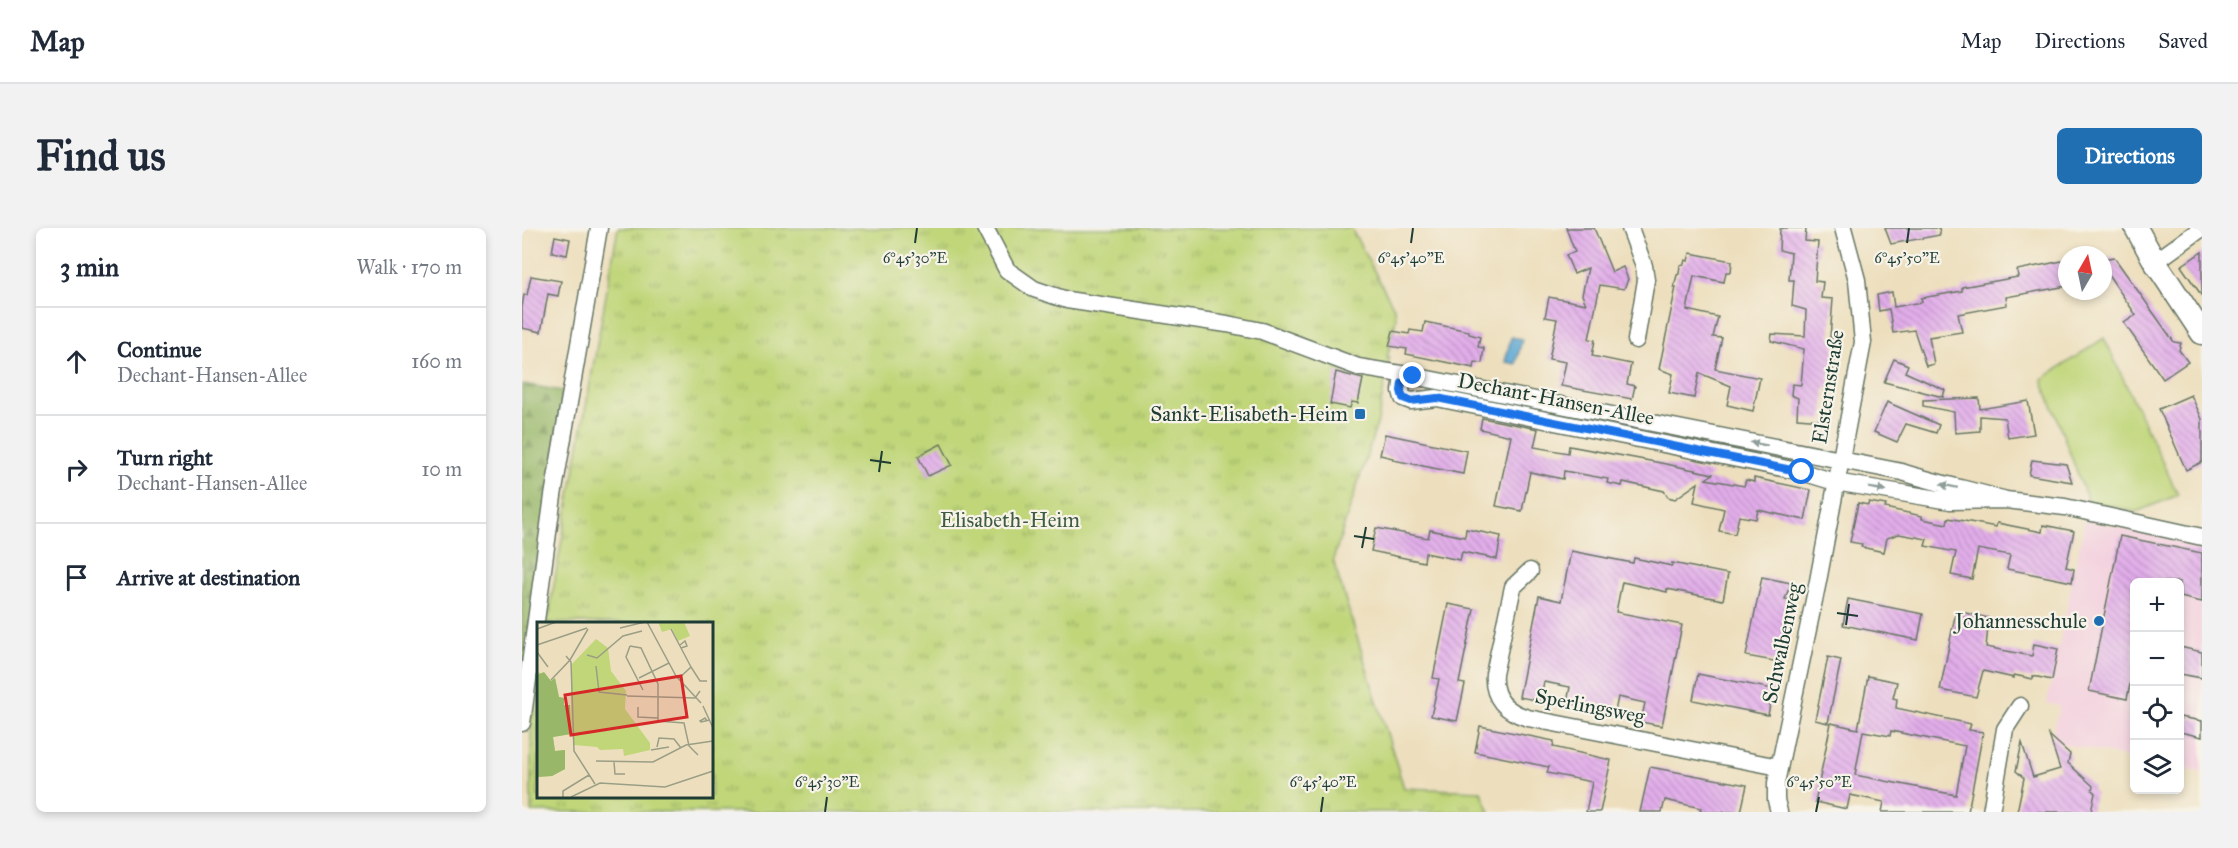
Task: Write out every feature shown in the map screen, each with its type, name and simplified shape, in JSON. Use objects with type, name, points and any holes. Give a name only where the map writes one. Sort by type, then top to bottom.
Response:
[{"type":"street","points":[[522,723],[553,496],[599,228]]},
{"type":"street","points":[[985,228],[1006,270],[1034,289],[1067,300],[1262,331],[1358,367],[1413,376]]},
{"type":"street","points":[[1630,228],[1644,266],[1646,280],[1636,340]]},
{"type":"street","name":"Elsternstraße","points":[[1835,482],[1863,342],[1857,280],[1843,228]]},
{"type":"street","points":[[2136,228],[2155,262],[2202,333]]},
{"type":"street","points":[[2155,262],[2202,228]]},
{"type":"street","name":"Dechant-Hansen-Allee","points":[[2006,500],[1902,472],[1413,376],[1402,383],[1403,398],[1411,401],[1437,398],[1791,469],[1835,482],[1950,501],[2006,500],[2065,507],[2202,537]]},
{"type":"street","name":"Schwalbenweg","points":[[1779,812],[1776,783],[1818,581],[1835,482]]},
{"type":"street","name":"Sperlingsweg","points":[[1530,571],[1513,587],[1494,674],[1493,683],[1496,694],[1508,710],[1515,715],[1528,718],[1779,767]]},
{"type":"street","points":[[1991,812],[2005,729],[2020,706]]},
{"type":"shaded area","name":"Johannesschule","points":[[2085,520],[2202,544],[2202,773],[2184,769],[2184,578],[2130,578],[2130,758],[2051,741],[2059,706],[2047,703]]},
{"type":"green space","name":"Elisabeth-Heim","points":[[618,228],[1351,228],[1395,310],[1396,319],[1387,358],[1389,358],[1378,421],[1333,560],[1404,788],[1481,791],[1490,812],[531,812],[531,715],[537,676],[537,797],[712,797],[712,622],[547,622]]},
{"type":"green space","points":[[2104,338],[2178,495],[2136,512],[2088,501],[2042,379]]},
{"type":"green space","points":[[522,384],[563,391],[522,705]]},
{"type":"water","points":[[1511,337],[1522,339],[1516,364],[1505,362]]},
{"type":"building","points":[[1566,228],[1594,228],[1612,272],[1623,267],[1628,279],[1624,289],[1600,285],[1589,339],[1595,340],[1592,356],[1631,364],[1627,384],[1635,386],[1632,399],[1561,386],[1566,362],[1549,359],[1557,319],[1545,317],[1549,297],[1586,304],[1582,295],[1588,268],[1574,274],[1566,255],[1575,252]]},
{"type":"building","points":[[1806,228],[1805,241],[1818,242],[1815,281],[1823,282],[1821,298],[1833,299],[1830,338],[1835,339],[1833,372],[1830,372],[1829,388],[1825,387],[1823,420],[1797,418],[1798,398],[1791,395],[1792,384],[1801,385],[1804,349],[1771,341],[1772,334],[1805,336],[1806,310],[1792,306],[1794,280],[1789,280],[1791,253],[1779,250],[1780,229]]},
{"type":"building","points":[[1885,228],[1939,228],[1940,235],[1891,244]]},
{"type":"building","points":[[555,236],[570,239],[567,255],[552,252]]},
{"type":"building","points":[[2202,252],[2202,296],[2181,266]]},
{"type":"building","points":[[1690,253],[1732,261],[1731,272],[1726,272],[1724,282],[1694,276],[1687,310],[1718,317],[1713,337],[1722,338],[1715,369],[1760,378],[1753,411],[1727,405],[1731,386],[1699,373],[1694,398],[1669,393],[1673,374],[1659,369],[1677,275],[1680,265],[1684,264],[1685,260],[1688,261]]},
{"type":"building","points":[[2112,257],[2114,257],[2174,342],[2181,343],[2179,350],[2188,362],[2163,379],[2124,323],[2136,315],[2112,280]]},
{"type":"building","points":[[2058,262],[2058,288],[2006,297],[2007,305],[1958,314],[1962,332],[1929,337],[1934,364],[1926,366],[1914,330],[1893,333],[1889,309],[1879,311],[1877,295],[1892,292],[1894,307],[1922,302],[1921,298],[1962,291],[1962,287],[2018,277],[2017,270]]},
{"type":"building","points":[[531,276],[561,281],[558,296],[548,294],[541,332],[522,328],[524,295],[527,295]]},
{"type":"building","points":[[1425,322],[1469,331],[1469,334],[1480,337],[1478,347],[1484,348],[1482,363],[1475,362],[1474,368],[1406,354],[1407,349],[1389,346],[1393,331],[1409,334],[1410,330],[1423,332]]},
{"type":"building","points":[[1894,359],[1908,365],[1905,372],[1945,390],[1943,397],[1884,382]]},
{"type":"building","points":[[1336,372],[1363,379],[1358,403],[1352,402],[1350,408],[1330,404]]},
{"type":"building","points":[[2191,395],[2202,419],[2202,462],[2186,470],[2159,409]]},
{"type":"building","points":[[1979,398],[1980,409],[2028,401],[2034,434],[2008,438],[2005,418],[1980,416],[1980,431],[1955,433],[1954,412],[1923,406],[1923,400]]},
{"type":"building","points":[[1887,402],[1939,425],[1936,433],[1906,424],[1897,442],[1874,432]]},
{"type":"building","points":[[1482,418],[1538,429],[1534,447],[1568,453],[1569,446],[1713,474],[1706,479],[1744,486],[1746,480],[1754,482],[1754,478],[1811,490],[1805,520],[1758,510],[1756,519],[1739,516],[1735,534],[1719,531],[1724,509],[1694,502],[1698,483],[1675,499],[1668,497],[1664,491],[1623,482],[1622,486],[1607,483],[1608,479],[1564,471],[1563,479],[1530,472],[1522,511],[1496,506],[1511,436],[1480,429]]},
{"type":"building","points":[[1385,434],[1467,451],[1463,474],[1393,460],[1393,458],[1380,455]]},
{"type":"building","points":[[941,444],[952,465],[928,476],[918,456]]},
{"type":"building","points":[[2032,460],[2066,464],[2072,482],[2029,475]]},
{"type":"building","points":[[1869,502],[1922,516],[1922,519],[1947,524],[1948,518],[1996,527],[1997,523],[2042,532],[2043,525],[2074,531],[2066,567],[2074,569],[2072,582],[2007,569],[2010,555],[1978,549],[1972,579],[1951,575],[1956,552],[1925,546],[1927,539],[1899,534],[1887,538],[1884,552],[1861,547],[1862,544],[1850,542],[1858,503],[1868,505]]},
{"type":"building","points":[[1376,528],[1428,538],[1430,530],[1465,537],[1466,529],[1501,536],[1497,559],[1462,552],[1460,560],[1425,553],[1424,562],[1371,551]]},
{"type":"building","points":[[2120,536],[2202,553],[2202,602],[2184,598],[2184,578],[2130,578],[2130,684],[2127,699],[2089,691]]},
{"type":"building","points":[[1571,551],[1633,563],[1634,558],[1728,574],[1723,600],[1667,589],[1667,592],[1622,582],[1616,612],[1682,625],[1662,726],[1641,722],[1645,703],[1618,697],[1615,712],[1567,703],[1570,687],[1544,682],[1540,701],[1519,697],[1539,596],[1561,601]]},
{"type":"building","points":[[1762,577],[1791,583],[1785,599],[1791,600],[1779,662],[1746,656]]},
{"type":"building","points":[[1848,599],[1923,614],[1918,640],[1843,625]]},
{"type":"building","points":[[1448,604],[1474,609],[1459,683],[1465,684],[1457,721],[1431,716],[1439,679],[1433,678]]},
{"type":"building","points":[[1956,611],[1989,618],[1986,647],[2032,656],[2034,644],[2058,649],[2052,680],[2014,675],[2014,678],[1983,671],[1976,697],[1940,690]]},
{"type":"building","points":[[2184,648],[2202,652],[2202,678],[2184,675]]},
{"type":"building","points":[[1828,657],[1841,660],[1828,723],[1815,720]]},
{"type":"building","points":[[1698,674],[1773,689],[1768,715],[1693,700]]},
{"type":"building","points":[[1868,676],[1897,682],[1893,698],[1897,699],[1896,708],[1971,724],[1969,730],[1983,732],[1968,812],[1882,812],[1884,802],[1850,795],[1847,809],[1815,802],[1831,723],[1858,729]],"holes":[[[1863,731],[1890,736],[1891,731],[1965,746],[1956,795],[1855,775]]]},
{"type":"building","points":[[2184,718],[2202,721],[2202,737],[2184,733]]},
{"type":"building","points":[[1480,726],[1554,741],[1553,747],[1611,760],[1600,812],[1586,812],[1592,782],[1547,773],[1549,767],[1475,752]]},
{"type":"building","points":[[2049,735],[2070,754],[2068,763],[2093,786],[2092,790],[2095,793],[2091,812],[2017,812],[2024,778],[2016,771],[2022,743],[2033,777],[2060,769]]},
{"type":"building","points":[[1650,767],[1747,785],[1741,812],[1700,812],[1701,808],[1665,800],[1662,812],[1640,812]]},
{"type":"place","name":"Sankt-Elisabeth-Heim","points":[[1360,414]]},
{"type":"place","name":"Johannesschule","points":[[2099,621]]},
{"type":"route","points":[[1413,376],[1402,383],[1401,391],[1403,398],[1411,401],[1437,398],[1802,472]]}]
